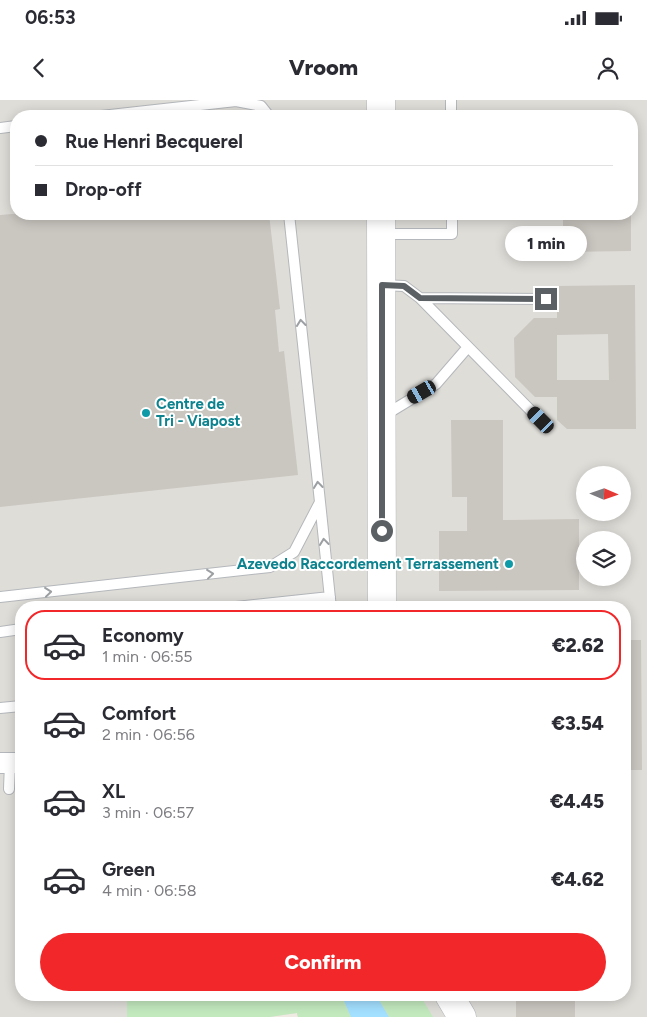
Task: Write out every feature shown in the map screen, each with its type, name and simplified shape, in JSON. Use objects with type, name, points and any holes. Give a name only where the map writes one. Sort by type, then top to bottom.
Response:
[{"type":"street","points":[[381,224],[382,601]]},
{"type":"street","points":[[453,1001],[462,1017]]},
{"type":"lane","points":[[153,110],[237,100],[261,106],[264,110]]},
{"type":"lane","points":[[290,220],[330,601]]},
{"type":"lane","points":[[381,224],[452,234],[452,220]]},
{"type":"lane","points":[[382,285],[404,286],[420,298],[541,420]]},
{"type":"lane","points":[[420,298],[546,299]]},
{"type":"lane","points":[[382,417],[436,384],[468,347]]},
{"type":"lane","points":[[0,597],[270,567],[294,552],[320,502]]},
{"type":"lane","points":[[293,601],[330,597]]},
{"type":"lane","points":[[0,632],[15,630]]},
{"type":"lane","points":[[0,708],[15,707]]},
{"type":"lane","points":[[9,789],[10,763]]},
{"type":"shaded area","points":[[0,100],[647,100],[647,1017],[298,1017],[297,1013],[269,1017],[0,1017]]},
{"type":"green space","points":[[127,1001],[344,1001],[351,1017],[298,1017],[297,1013],[269,1017],[127,1017]]},
{"type":"green space","points":[[380,1001],[424,1001],[433,1017],[389,1017]]},
{"type":"water","points":[[344,1001],[380,1001],[389,1017],[351,1017]]},
{"type":"building","name":"Centre de Tri - Viapost","points":[[10,214],[10,220],[270,220],[280,309],[275,310],[279,352],[284,351],[298,475],[0,507],[0,215]]},
{"type":"building","points":[[563,220],[631,220],[631,251],[563,252]]},
{"type":"building","points":[[635,285],[636,429],[567,429],[557,420],[557,397],[535,397],[515,377],[514,338],[534,318],[557,318],[557,286]],"holes":[[[608,334],[609,380],[557,380],[557,335]]]},
{"type":"building","name":"Azevedo Raccordement Terrassement","points":[[451,420],[503,420],[503,520],[576,519],[576,521],[579,521],[579,531],[576,531],[576,586],[579,586],[579,590],[439,591],[439,531],[467,531],[467,497],[452,497]]},
{"type":"building","points":[[631,640],[641,640],[642,770],[631,770]]},
{"type":"building","points":[[516,1001],[575,1001],[575,1017],[516,1017]]},
{"type":"place","name":"Centre de Tri - Viapost","points":[[146,413]]},
{"type":"place","name":"Azevedo Raccordement Terrassement","points":[[509,564]]},
{"type":"route","points":[[382,531],[382,285],[404,286],[420,298],[546,299]]}]
